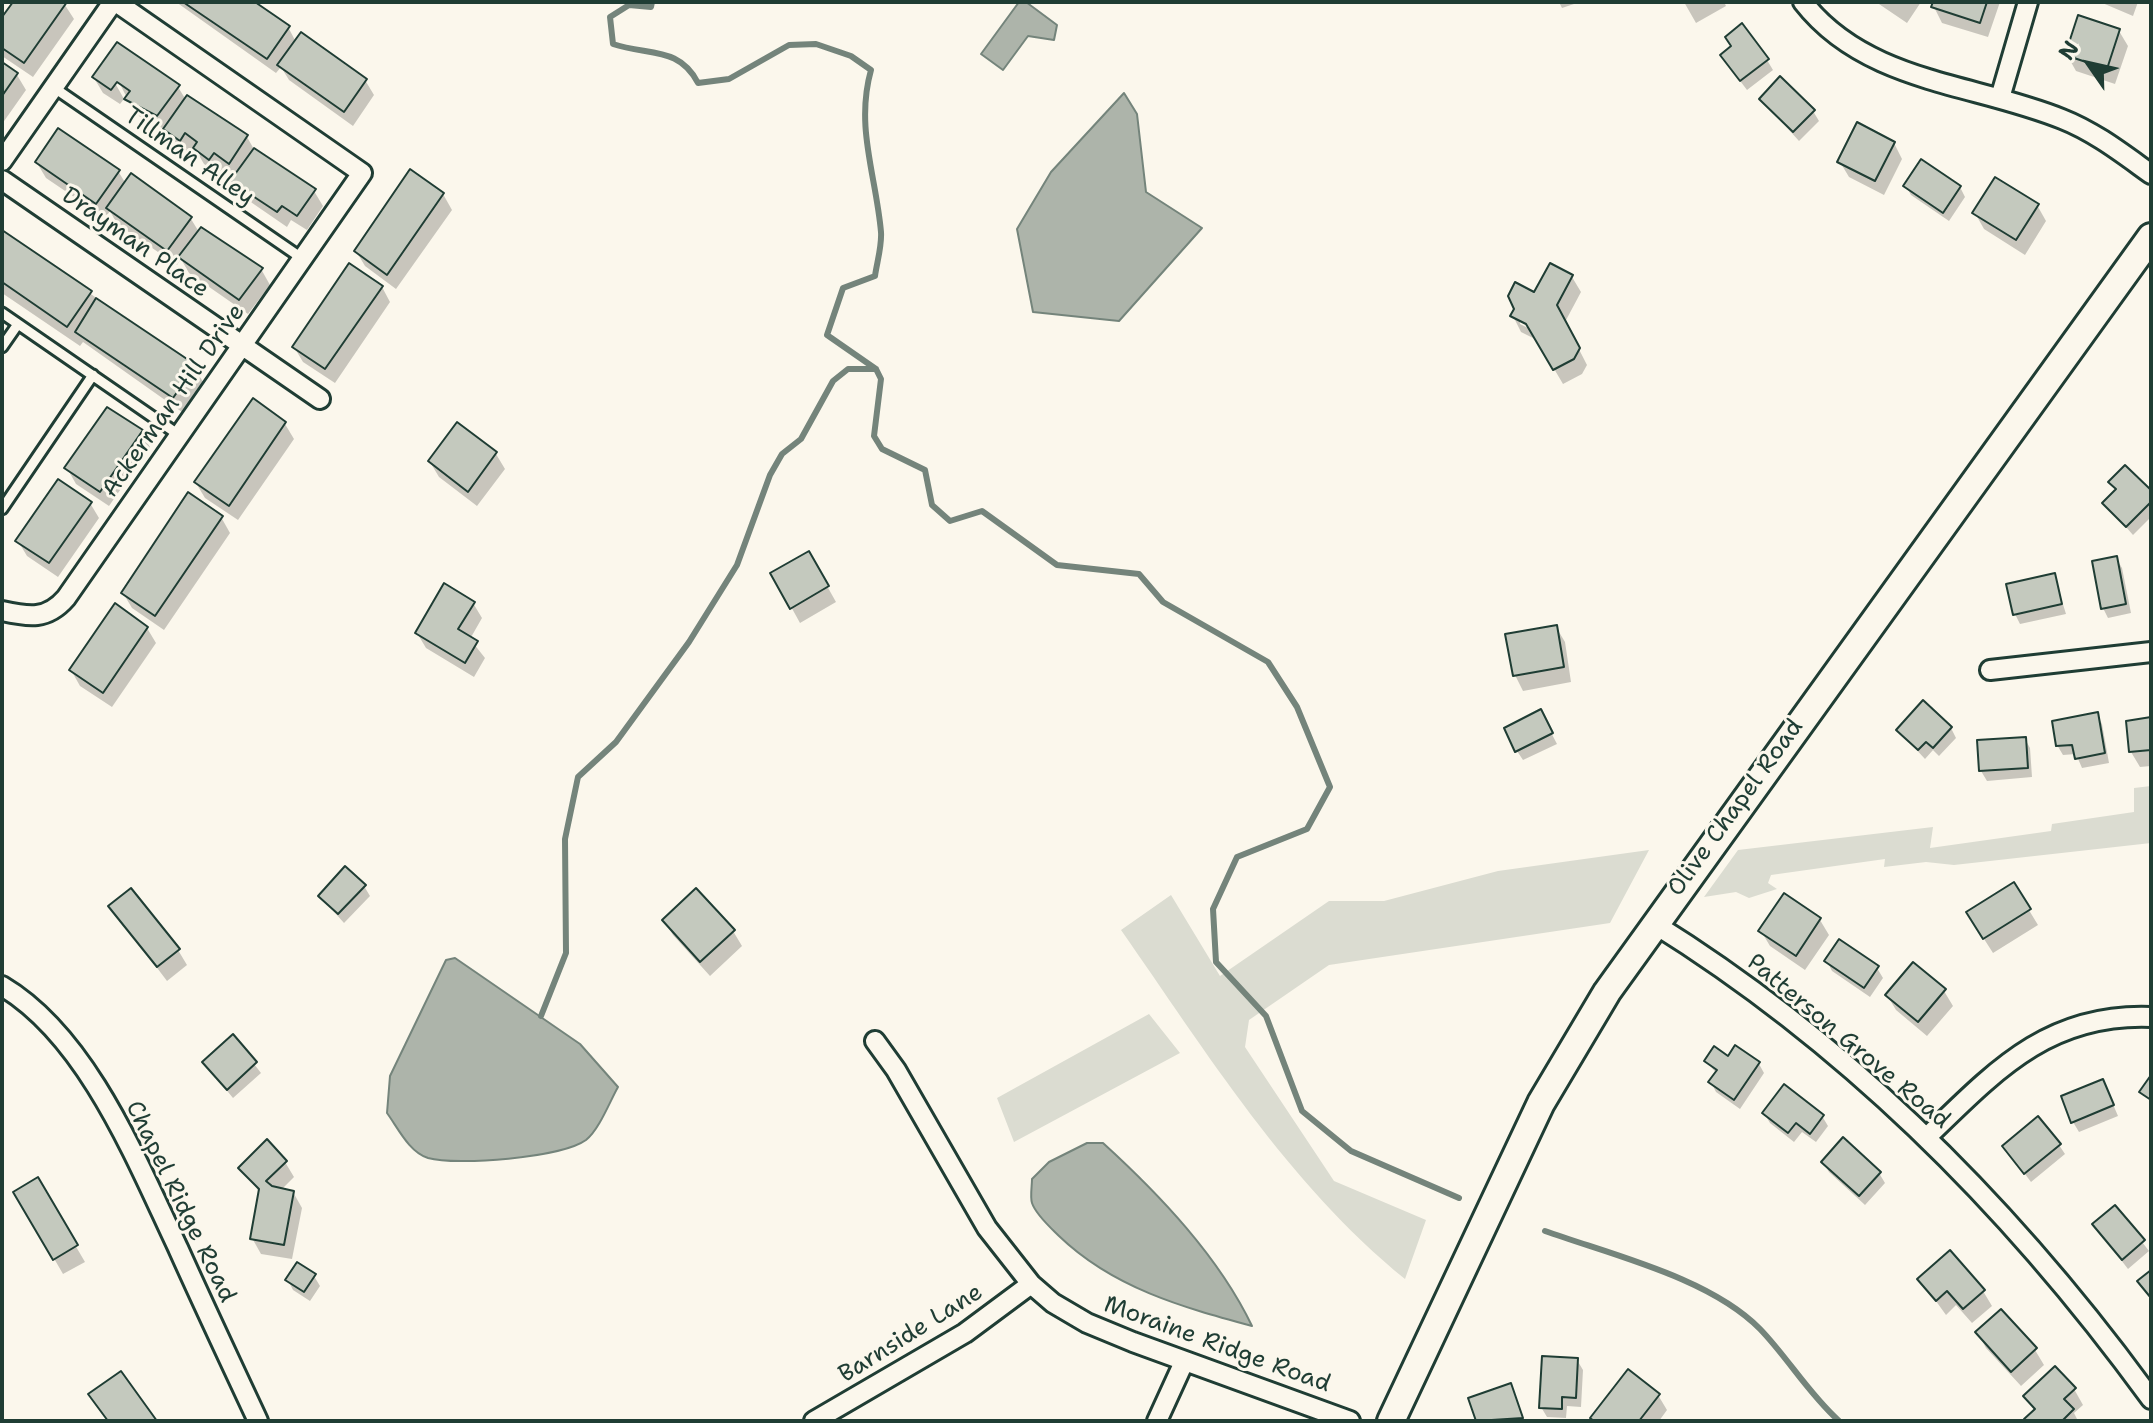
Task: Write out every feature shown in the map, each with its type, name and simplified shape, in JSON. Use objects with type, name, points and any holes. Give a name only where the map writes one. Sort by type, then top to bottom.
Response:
[{"type":"main road","name":"Olive Chapel Road","points":[[1391,1421],[1541,1103],[1584,1028],[1653,923],[2151,237]]},
{"type":"street","points":[[2,161],[114,2]]},
{"type":"street","name":"Ackerman Hill Drive","points":[[2,611],[37,617],[54,611],[76,586],[362,173],[114,2]]},
{"type":"street","points":[[1803,2],[1830,30],[1869,58],[2000,98],[2084,129],[2151,174]]},
{"type":"street","points":[[2000,98],[2028,2]]},
{"type":"street","name":"Drayman Place","points":[[2,180],[320,399]]},
{"type":"street","points":[[1990,670],[2151,652]]},
{"type":"street","name":"Patterson Grove Road","points":[[1653,923],[1771,1003],[1928,1136],[2030,1247],[2151,1399]]},
{"type":"street","name":"Chapel Ridge Road","points":[[2,986],[65,1044],[102,1099],[133,1152],[258,1421]]},
{"type":"street","points":[[1928,1136],[1998,1070],[2047,1037],[2092,1021],[2151,1017]]},
{"type":"street","name":"Moraine Ridge Road","points":[[875,1041],[896,1070],[987,1228],[1031,1284],[1087,1323],[1184,1362],[1350,1421]]},
{"type":"street","name":"Barnside Lane","points":[[814,1421],[965,1333],[1031,1284]]},
{"type":"street","points":[[1157,1421],[1184,1362]]},
{"type":"lane","name":"Tillman Alley","points":[[53,87],[303,259]]},
{"type":"lane","points":[[2,313],[179,435]]},
{"type":"lane","points":[[2,347],[18,324]]},
{"type":"lane","points":[[2,509],[93,375]]},
{"type":"shaded area","points":[[1019,2],[1026,2],[1057,25],[1054,40],[1028,36],[1003,70],[981,54]]},
{"type":"shaded area","points":[[1124,93],[1137,114],[1146,192],[1202,228],[1119,321],[1033,312],[1017,229],[1051,172]]},
{"type":"shaded area","points":[[2151,786],[2151,843],[1954,865],[1926,862],[1884,867],[1885,859],[1771,875],[1768,883],[1777,889],[1749,898],[1736,892],[1704,897],[1738,850],[1933,827],[1930,848],[2051,831],[2052,824],[2134,812],[2134,788]]},
{"type":"shaded area","points":[[1649,850],[1610,923],[1329,965],[1249,1020],[1245,1047],[1334,1181],[1426,1220],[1405,1279],[1362,1241],[1286,1159],[1251,1115],[1121,930],[1171,895],[1220,976],[1329,901],[1384,901],[1498,871]]},
{"type":"shaded area","points":[[455,958],[580,1044],[618,1087],[600,1123],[586,1140],[555,1152],[533,1156],[461,1161],[428,1158],[415,1151],[404,1139],[387,1113],[390,1076],[446,960]]},
{"type":"shaded area","points":[[1149,1014],[1180,1053],[1014,1142],[997,1098]]},
{"type":"shaded area","points":[[1087,1143],[1103,1143],[1186,1228],[1223,1276],[1252,1326],[1174,1303],[1125,1282],[1080,1254],[1044,1221],[1032,1203],[1032,1179],[1049,1162]]},
{"type":"building","points":[[13,2],[67,2],[24,63],[2,48],[2,17]]},
{"type":"building","points":[[183,2],[255,2],[290,26],[267,59]]},
{"type":"building","points":[[1933,2],[1987,2],[1980,23],[1931,7]]},
{"type":"building","points":[[2078,15],[2120,29],[2107,69],[2065,55]]},
{"type":"building","points":[[1742,23],[1769,59],[1740,81],[1720,55],[1731,46],[1725,37]]},
{"type":"building","points":[[301,32],[367,79],[344,112],[277,65]]},
{"type":"building","points":[[117,42],[180,85],[157,116],[124,99],[130,91],[117,82],[111,90],[92,77]]},
{"type":"building","points":[[2,62],[18,73],[2,96]]},
{"type":"building","points":[[1780,76],[1815,110],[1793,132],[1759,99]]},
{"type":"building","points":[[187,95],[248,135],[229,164],[214,153],[209,160],[193,148],[197,142],[185,133],[180,141],[163,129]]},
{"type":"building","points":[[1857,122],[1895,142],[1875,181],[1837,162]]},
{"type":"building","points":[[58,128],[120,170],[96,204],[35,162]]},
{"type":"building","points":[[254,148],[316,189],[297,216],[282,206],[277,212],[230,181]]},
{"type":"building","points":[[1921,159],[1961,186],[1943,213],[1903,186]]},
{"type":"building","points":[[410,169],[444,193],[387,275],[354,251]]},
{"type":"building","points":[[131,173],[192,217],[167,251],[106,208]]},
{"type":"building","points":[[1995,177],[2039,204],[2016,240],[1972,213]]},
{"type":"building","points":[[201,227],[263,268],[239,300],[178,257]]},
{"type":"building","points":[[2,230],[92,291],[67,327],[2,282]]},
{"type":"building","points":[[349,263],[383,286],[325,369],[292,347]]},
{"type":"building","points":[[1550,263],[1573,275],[1557,305],[1580,348],[1574,359],[1553,370],[1526,324],[1510,316],[1514,309],[1508,296],[1515,282],[1534,292]]},
{"type":"building","points":[[96,298],[196,365],[173,398],[75,332]]},
{"type":"building","points":[[253,398],[286,422],[229,506],[194,482]]},
{"type":"building","points":[[107,407],[143,430],[100,492],[64,468]]},
{"type":"building","points":[[457,422],[497,452],[468,492],[428,461]]},
{"type":"building","points":[[2125,465],[2151,490],[2151,502],[2126,527],[2102,503],[2116,489],[2108,482]]},
{"type":"building","points":[[58,479],[92,502],[49,563],[15,541]]},
{"type":"building","points":[[188,492],[223,516],[155,616],[121,593]]},
{"type":"building","points":[[809,551],[829,586],[790,609],[770,573]]},
{"type":"building","points":[[2117,556],[2126,604],[2101,609],[2092,561]]},
{"type":"building","points":[[2055,573],[2062,604],[2013,615],[2006,584]]},
{"type":"building","points":[[444,583],[475,602],[458,629],[478,641],[465,663],[415,633]]},
{"type":"building","points":[[115,603],[148,627],[103,693],[69,670]]},
{"type":"building","points":[[1557,625],[1564,667],[1513,676],[1505,634]]},
{"type":"building","points":[[1923,700],[1952,727],[1933,748],[1926,742],[1918,750],[1896,730]]},
{"type":"building","points":[[1541,709],[1553,733],[1515,752],[1504,728]]},
{"type":"building","points":[[2098,712],[2105,753],[2075,759],[2072,745],[2056,746],[2052,721]]},
{"type":"building","points":[[2151,717],[2151,750],[2129,752],[2126,721]]},
{"type":"building","points":[[2026,737],[2028,768],[1979,771],[1977,740]]},
{"type":"building","points":[[345,866],[366,885],[338,914],[318,896]]},
{"type":"building","points":[[2014,882],[2031,909],[1983,939],[1966,912]]},
{"type":"building","points":[[131,888],[180,949],[157,967],[108,906]]},
{"type":"building","points":[[696,888],[735,930],[700,962],[662,920]]},
{"type":"building","points":[[1784,893],[1821,918],[1796,956],[1758,931]]},
{"type":"building","points":[[1839,939],[1879,966],[1864,988],[1824,961]]},
{"type":"building","points":[[1913,962],[1946,989],[1918,1022],[1885,995]]},
{"type":"building","points":[[233,1034],[257,1062],[227,1090],[202,1062]]},
{"type":"building","points":[[1735,1045],[1760,1062],[1734,1100],[1708,1082],[1717,1070],[1704,1061],[1714,1046],[1728,1056]]},
{"type":"building","points":[[2151,1075],[2151,1100],[2139,1092]]},
{"type":"building","points":[[2103,1079],[2114,1105],[2071,1123],[2061,1096]]},
{"type":"building","points":[[1784,1084],[1824,1115],[1810,1134],[1796,1123],[1788,1133],[1762,1113]]},
{"type":"building","points":[[2038,1116],[2061,1144],[2024,1174],[2002,1146]]},
{"type":"building","points":[[1843,1137],[1881,1172],[1859,1196],[1821,1162]]},
{"type":"building","points":[[267,1139],[287,1161],[266,1181],[272,1186],[294,1191],[284,1245],[250,1239],[259,1189],[238,1168]]},
{"type":"building","points":[[38,1177],[78,1245],[53,1260],[13,1192]]},
{"type":"building","points":[[2115,1205],[2145,1240],[2122,1260],[2092,1224]]},
{"type":"building","points":[[1950,1250],[1985,1290],[1963,1309],[1947,1291],[1936,1301],[1917,1279]]},
{"type":"building","points":[[297,1262],[316,1274],[304,1292],[285,1280]]},
{"type":"building","points":[[2151,1270],[2151,1298],[2137,1281]]},
{"type":"building","points":[[2001,1309],[2037,1348],[2011,1372],[1975,1332]]},
{"type":"building","points":[[1542,1356],[1578,1358],[1576,1398],[1562,1397],[1562,1409],[1539,1408]]},
{"type":"building","points":[[2055,1366],[2076,1388],[2064,1399],[2074,1409],[2062,1421],[2027,1421],[2024,1419],[2035,1409],[2023,1396]]},
{"type":"building","points":[[1628,1369],[1660,1394],[1639,1421],[1594,1421],[1590,1418]]},
{"type":"building","points":[[121,1371],[157,1421],[108,1421],[88,1394]]},
{"type":"building","points":[[1511,1383],[1523,1418],[1476,1421],[1468,1398]]},
{"type":"waterway","points":[[652,2],[651,7],[629,5],[610,17],[613,44],[672,58],[682,63],[698,83],[729,79],[789,45],[816,44],[851,56],[871,70],[865,111],[866,131],[881,232],[880,248],[875,276],[843,288],[827,335],[876,369],[881,379],[874,436],[882,449],[925,470],[932,505],[950,521],[982,511],[1057,565],[1139,574],[1163,602],[1268,662],[1297,707],[1330,787],[1307,829],[1237,857],[1213,909],[1216,962],[1266,1016],[1302,1111],[1351,1151],[1459,1198]]},
{"type":"waterway","points":[[541,1016],[566,953],[565,839],[578,777],[616,742],[689,642],[737,565],[770,475],[782,454],[801,439],[833,381],[848,369],[876,369]]},
{"type":"waterway","points":[[1545,1231],[1659,1270],[1688,1282],[1739,1311],[1760,1329],[1839,1421]]}]
